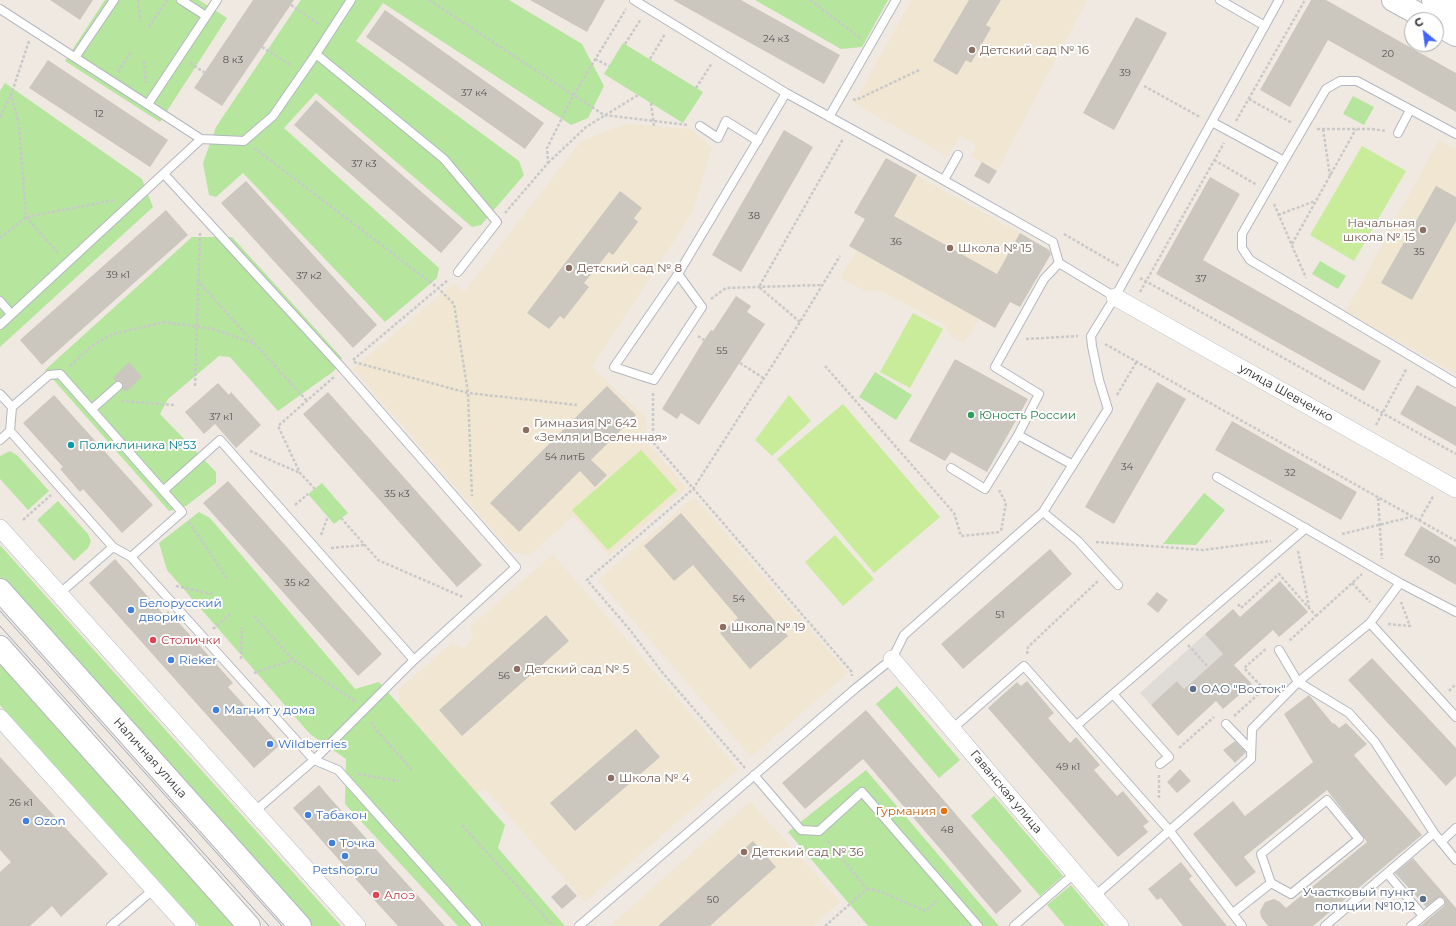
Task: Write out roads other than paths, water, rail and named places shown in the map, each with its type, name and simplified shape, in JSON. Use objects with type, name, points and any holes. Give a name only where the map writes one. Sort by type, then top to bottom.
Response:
[{"type":"main road","points":[[1393,0],[1415,12]]},
{"type":"main road","points":[[1433,0],[1456,13]]},
{"type":"main road","points":[[1444,28],[1456,35]]},
{"type":"main road","name":"Наличная улица","points":[[0,590],[300,926]]},
{"type":"main road","points":[[0,647],[249,926]]},
{"type":"street","name":"улица Шевченко","points":[[1115,297],[1449,485]]},
{"type":"street","points":[[0,528],[357,926]]},
{"type":"street","name":"Гаванская улица","points":[[892,659],[1120,926]]},
{"type":"street","points":[[0,718],[187,926]]},
{"type":"lane","points":[[76,56],[114,0]]},
{"type":"lane","points":[[181,0],[206,16]]},
{"type":"lane","points":[[148,104],[217,0]]},
{"type":"lane","points":[[0,9],[76,56],[202,138],[244,141],[273,116],[331,32],[351,0]]},
{"type":"lane","points":[[634,0],[786,93],[1053,242],[1059,263],[1115,297]]},
{"type":"lane","points":[[829,117],[896,0]]},
{"type":"lane","points":[[1220,0],[1265,26]]},
{"type":"lane","points":[[582,925],[754,775],[892,659],[904,635],[1043,512],[1108,409],[1098,373],[1091,336],[1129,272],[1279,0]]},
{"type":"lane","points":[[316,54],[444,160],[497,222],[458,272]]},
{"type":"lane","points":[[1456,134],[1357,81],[1340,81],[1326,89],[1242,234],[1242,248],[1250,260],[1456,383]]},
{"type":"lane","points":[[678,274],[702,307],[654,380],[614,367],[678,274],[786,93]]},
{"type":"lane","points":[[1398,132],[1410,110]]},
{"type":"lane","points":[[700,126],[718,138],[726,121],[758,141]]},
{"type":"lane","points":[[1212,122],[1284,161]]},
{"type":"lane","points":[[0,325],[202,138]]},
{"type":"lane","points":[[944,180],[958,155]]},
{"type":"lane","points":[[164,174],[343,369],[516,567],[414,660],[314,760],[254,812]]},
{"type":"lane","points":[[951,468],[985,489],[1018,435],[1039,394],[995,367],[1044,279],[1059,263]]},
{"type":"lane","points":[[0,301],[12,314]]},
{"type":"lane","points":[[0,440],[10,431],[12,408],[49,375],[60,374],[182,512],[131,557]]},
{"type":"lane","points":[[92,409],[118,386]]},
{"type":"lane","points":[[0,394],[12,408]]},
{"type":"lane","points":[[10,431],[113,547],[131,557],[314,760],[338,770],[477,926]]},
{"type":"lane","points":[[1018,435],[1074,465]]},
{"type":"lane","points":[[164,490],[220,440],[414,660]]},
{"type":"lane","points":[[1217,477],[1384,573],[1398,586],[1456,612]]},
{"type":"lane","points":[[1043,512],[1078,541],[1106,574],[1118,585]]},
{"type":"lane","points":[[1077,725],[1306,528]]},
{"type":"lane","points":[[59,594],[113,547]]},
{"type":"lane","points":[[1095,896],[1251,759],[1252,729],[1298,682],[1370,623],[1398,586]]},
{"type":"lane","points":[[1370,623],[1456,717]]},
{"type":"lane","points":[[1279,650],[1298,682],[1349,713],[1374,742],[1440,842],[1456,860]]},
{"type":"lane","points":[[952,729],[1024,666],[1169,830],[1242,926]]},
{"type":"lane","points":[[1113,694],[1168,757],[1160,764]]},
{"type":"lane","points":[[1226,724],[1251,750]]},
{"type":"lane","points":[[754,775],[801,830],[819,831],[862,792],[978,926]]},
{"type":"lane","points":[[1327,800],[1359,839],[1291,894],[1271,883],[1261,854],[1327,800]]},
{"type":"lane","points":[[1440,842],[1456,828]]},
{"type":"lane","points":[[1325,926],[1434,833]]},
{"type":"lane","points":[[1014,926],[1075,873]]},
{"type":"lane","points":[[1387,873],[1423,916]]},
{"type":"lane","points":[[1233,913],[1271,883]]},
{"type":"lane","points":[[111,926],[154,889]]},
{"type":"lane","points":[[1410,926],[1440,902]]},
{"type":"tram line","points":[[0,611],[282,926]]},
{"type":"tram line","points":[[0,626],[269,926]]},
{"type":"place","name":"Детский сад № 16","points":[[972,50]]},
{"type":"place","name":"Начальная школа № 15","points":[[1423,230]]},
{"type":"place","name":"Школа № 15","points":[[950,248]]},
{"type":"place","name":"Детский сад № 8","points":[[569,268]]},
{"type":"place","name":"Юность России","points":[[971,415]]},
{"type":"place","name":"Гимназия № 642 «Земля и Вселенная»","points":[[526,430]]},
{"type":"place","name":"Поликлиника №53","points":[[71,445]]},
{"type":"place","name":"Белорусский дворик","points":[[131,610]]},
{"type":"place","name":"Школа № 19","points":[[723,627]]},
{"type":"place","name":"Столички","points":[[153,640]]},
{"type":"place","name":"Rieker","points":[[171,660]]},
{"type":"place","name":"Детский сад № 5","points":[[517,669]]},
{"type":"place","name":"ОАО \"Восток\"","points":[[1193,689]]},
{"type":"place","name":"Магнит у дома","points":[[216,710]]},
{"type":"place","name":"Wildberries","points":[[270,744]]},
{"type":"place","name":"Школа № 4","points":[[611,778]]},
{"type":"place","name":"Гурмания","points":[[944,811]]},
{"type":"place","name":"Табакон","points":[[308,815]]},
{"type":"place","name":"Ozon","points":[[26,821]]},
{"type":"place","name":"Точка","points":[[332,843]]},
{"type":"place","name":"Детский сад № 36","points":[[744,852]]},
{"type":"place","name":"Petshop.ru","points":[[345,856]]},
{"type":"place","name":"Алоэ","points":[[376,895]]},
{"type":"place","name":"Участковый пункт полиции №10,12","points":[[1423,899]]}]
